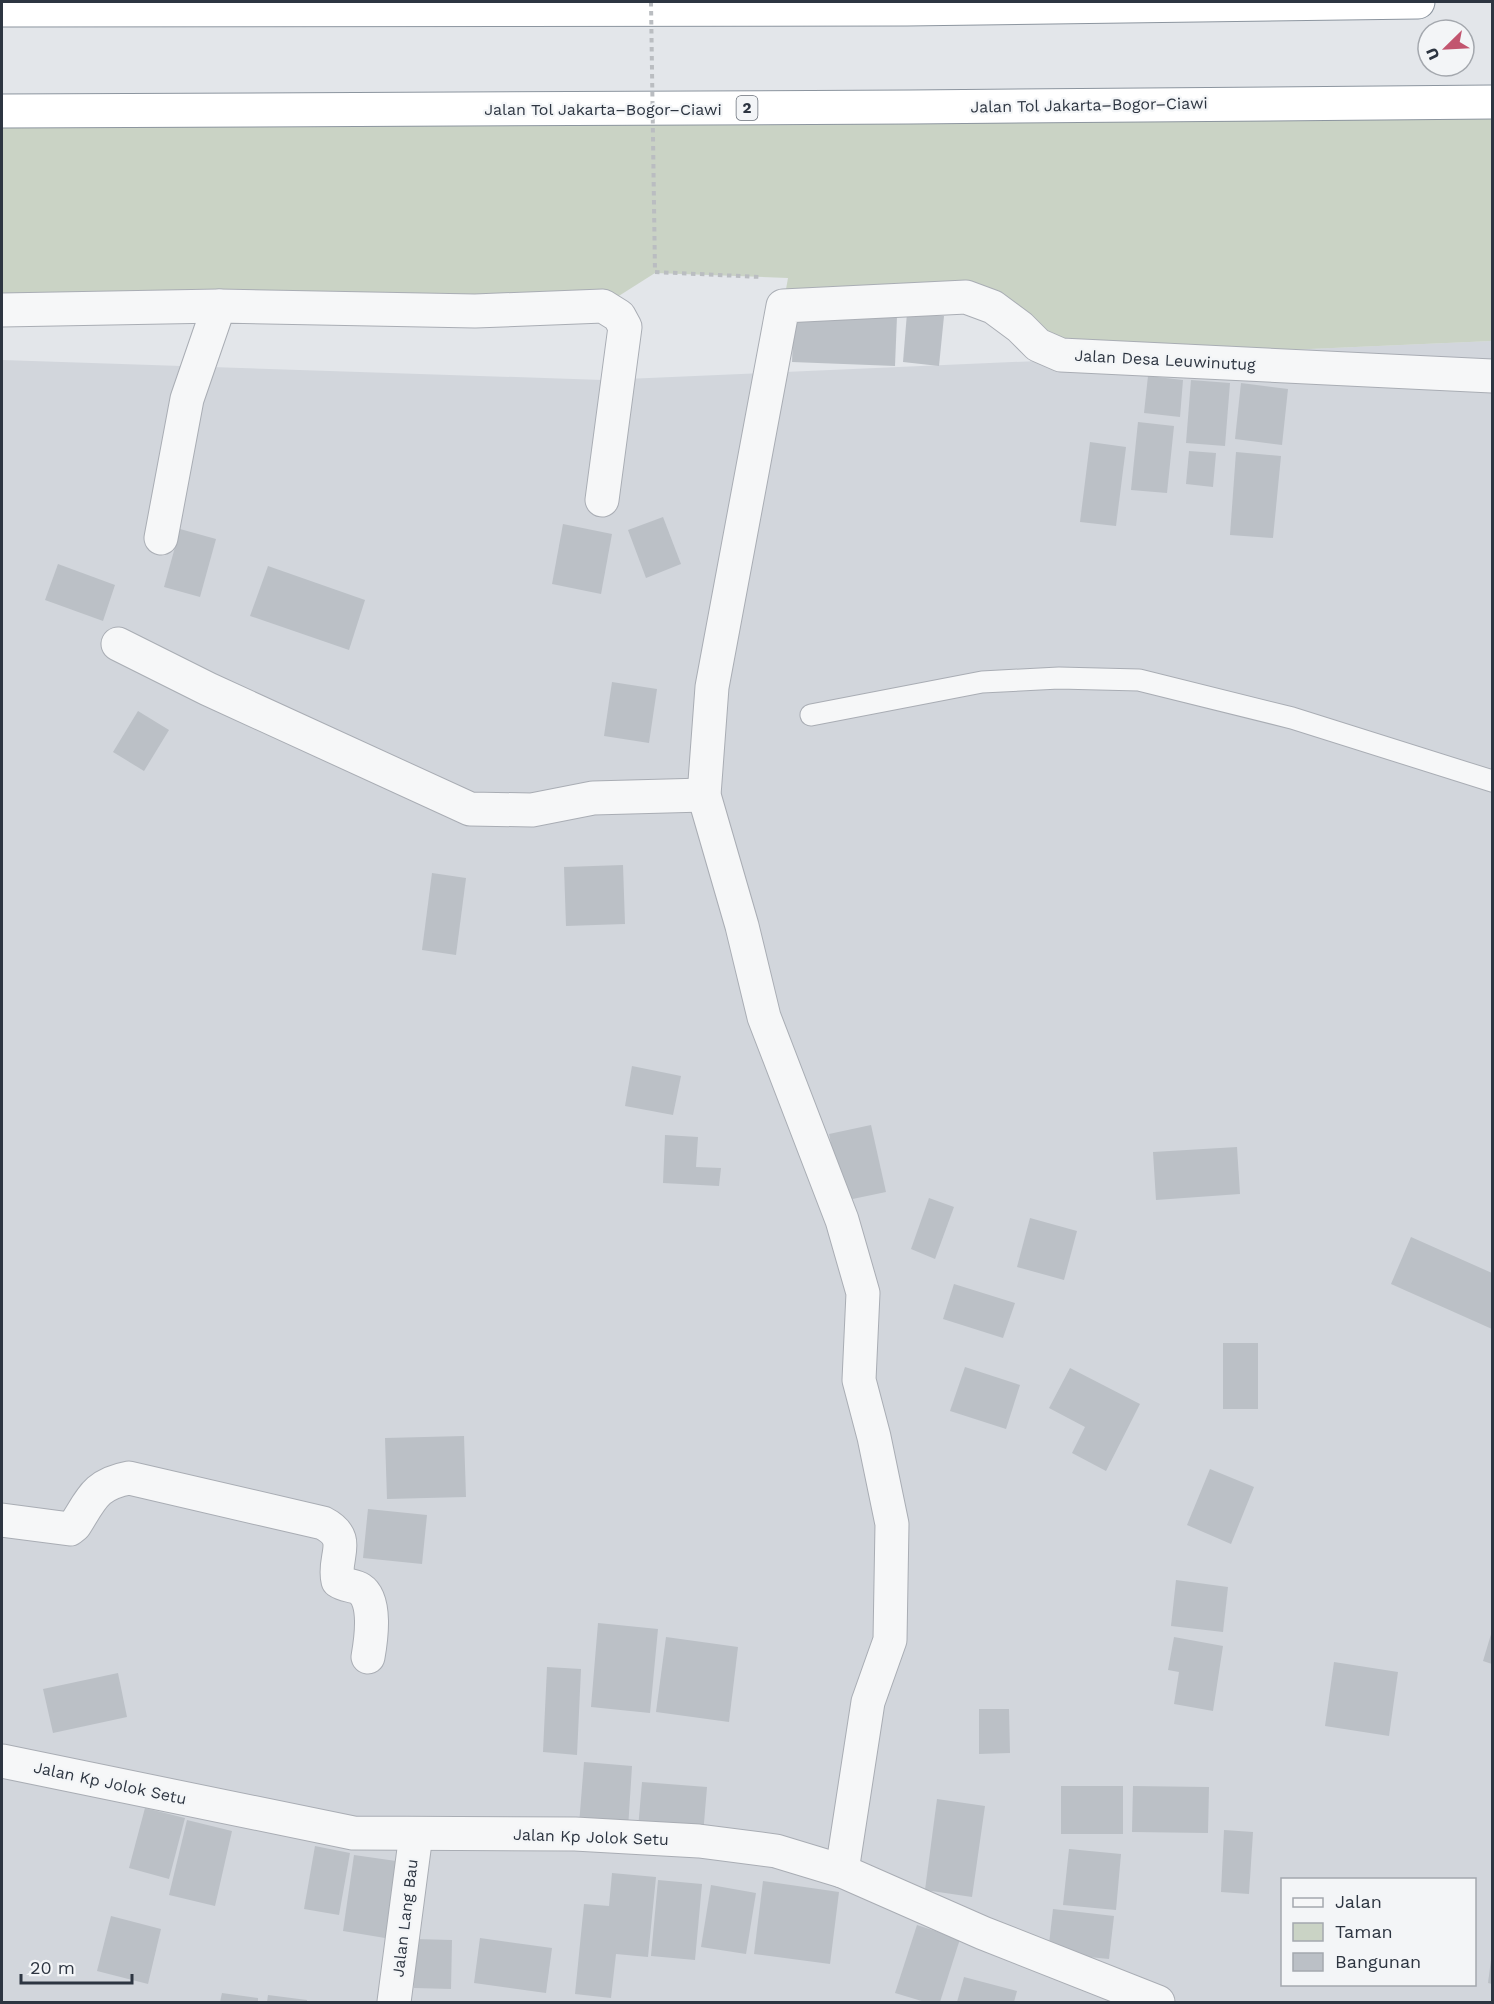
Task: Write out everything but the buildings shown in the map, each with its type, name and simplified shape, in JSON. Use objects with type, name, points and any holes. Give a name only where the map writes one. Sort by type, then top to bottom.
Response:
[{"type":"highway","points":[[2,10],[907,9],[1418,2]]},
{"type":"highway","name":"Jalan Tol Jakarta–Bogor–Ciawi","points":[[2,111],[1492,102]]},
{"type":"street","name":"Jalan Desa Leuwinutug","points":[[783,306],[966,297],[993,307],[1038,345],[1060,356],[1492,376]]},
{"type":"street","points":[[2,310],[219,306],[475,311],[603,306],[619,316],[625,327],[602,500]]},
{"type":"street","points":[[160,538],[187,399],[219,306]]},
{"type":"street","points":[[783,306],[712,687],[704,795],[742,926],[764,1017],[849,1242],[862,1293],[859,1380],[874,1437],[892,1524],[890,1640],[868,1702],[842,1871]]},
{"type":"street","points":[[118,644],[208,689],[470,809],[532,810],[593,798],[704,795]]},
{"type":"street","points":[[2,1520],[70,1529],[97,1492],[105,1485],[129,1478],[323,1523],[332,1528],[342,1545],[338,1581],[360,1589],[369,1602],[372,1630],[368,1657]]},
{"type":"street","name":"Jalan Kp Jolok Setu","points":[[2,1761],[353,1833],[575,1834],[699,1841],[776,1851],[842,1871],[983,1933],[1158,2002]]},
{"type":"street","name":"Jalan Lang Bau","points":[[394,2002],[416,1834]]},
{"type":"lane","points":[[811,715],[982,682],[1059,678],[1139,680],[1292,718],[1492,781]]},
{"type":"path","points":[[651,2],[655,273],[788,278],[783,306]]},
{"type":"shaded area","points":[[1492,341],[1492,2002],[2,2002],[2,360],[603,380]]},
{"type":"green space","points":[[1492,102],[1492,341],[1197,354],[1061,355],[993,307],[783,306],[788,278],[655,273],[603,306],[2,308],[2,112]]}]
